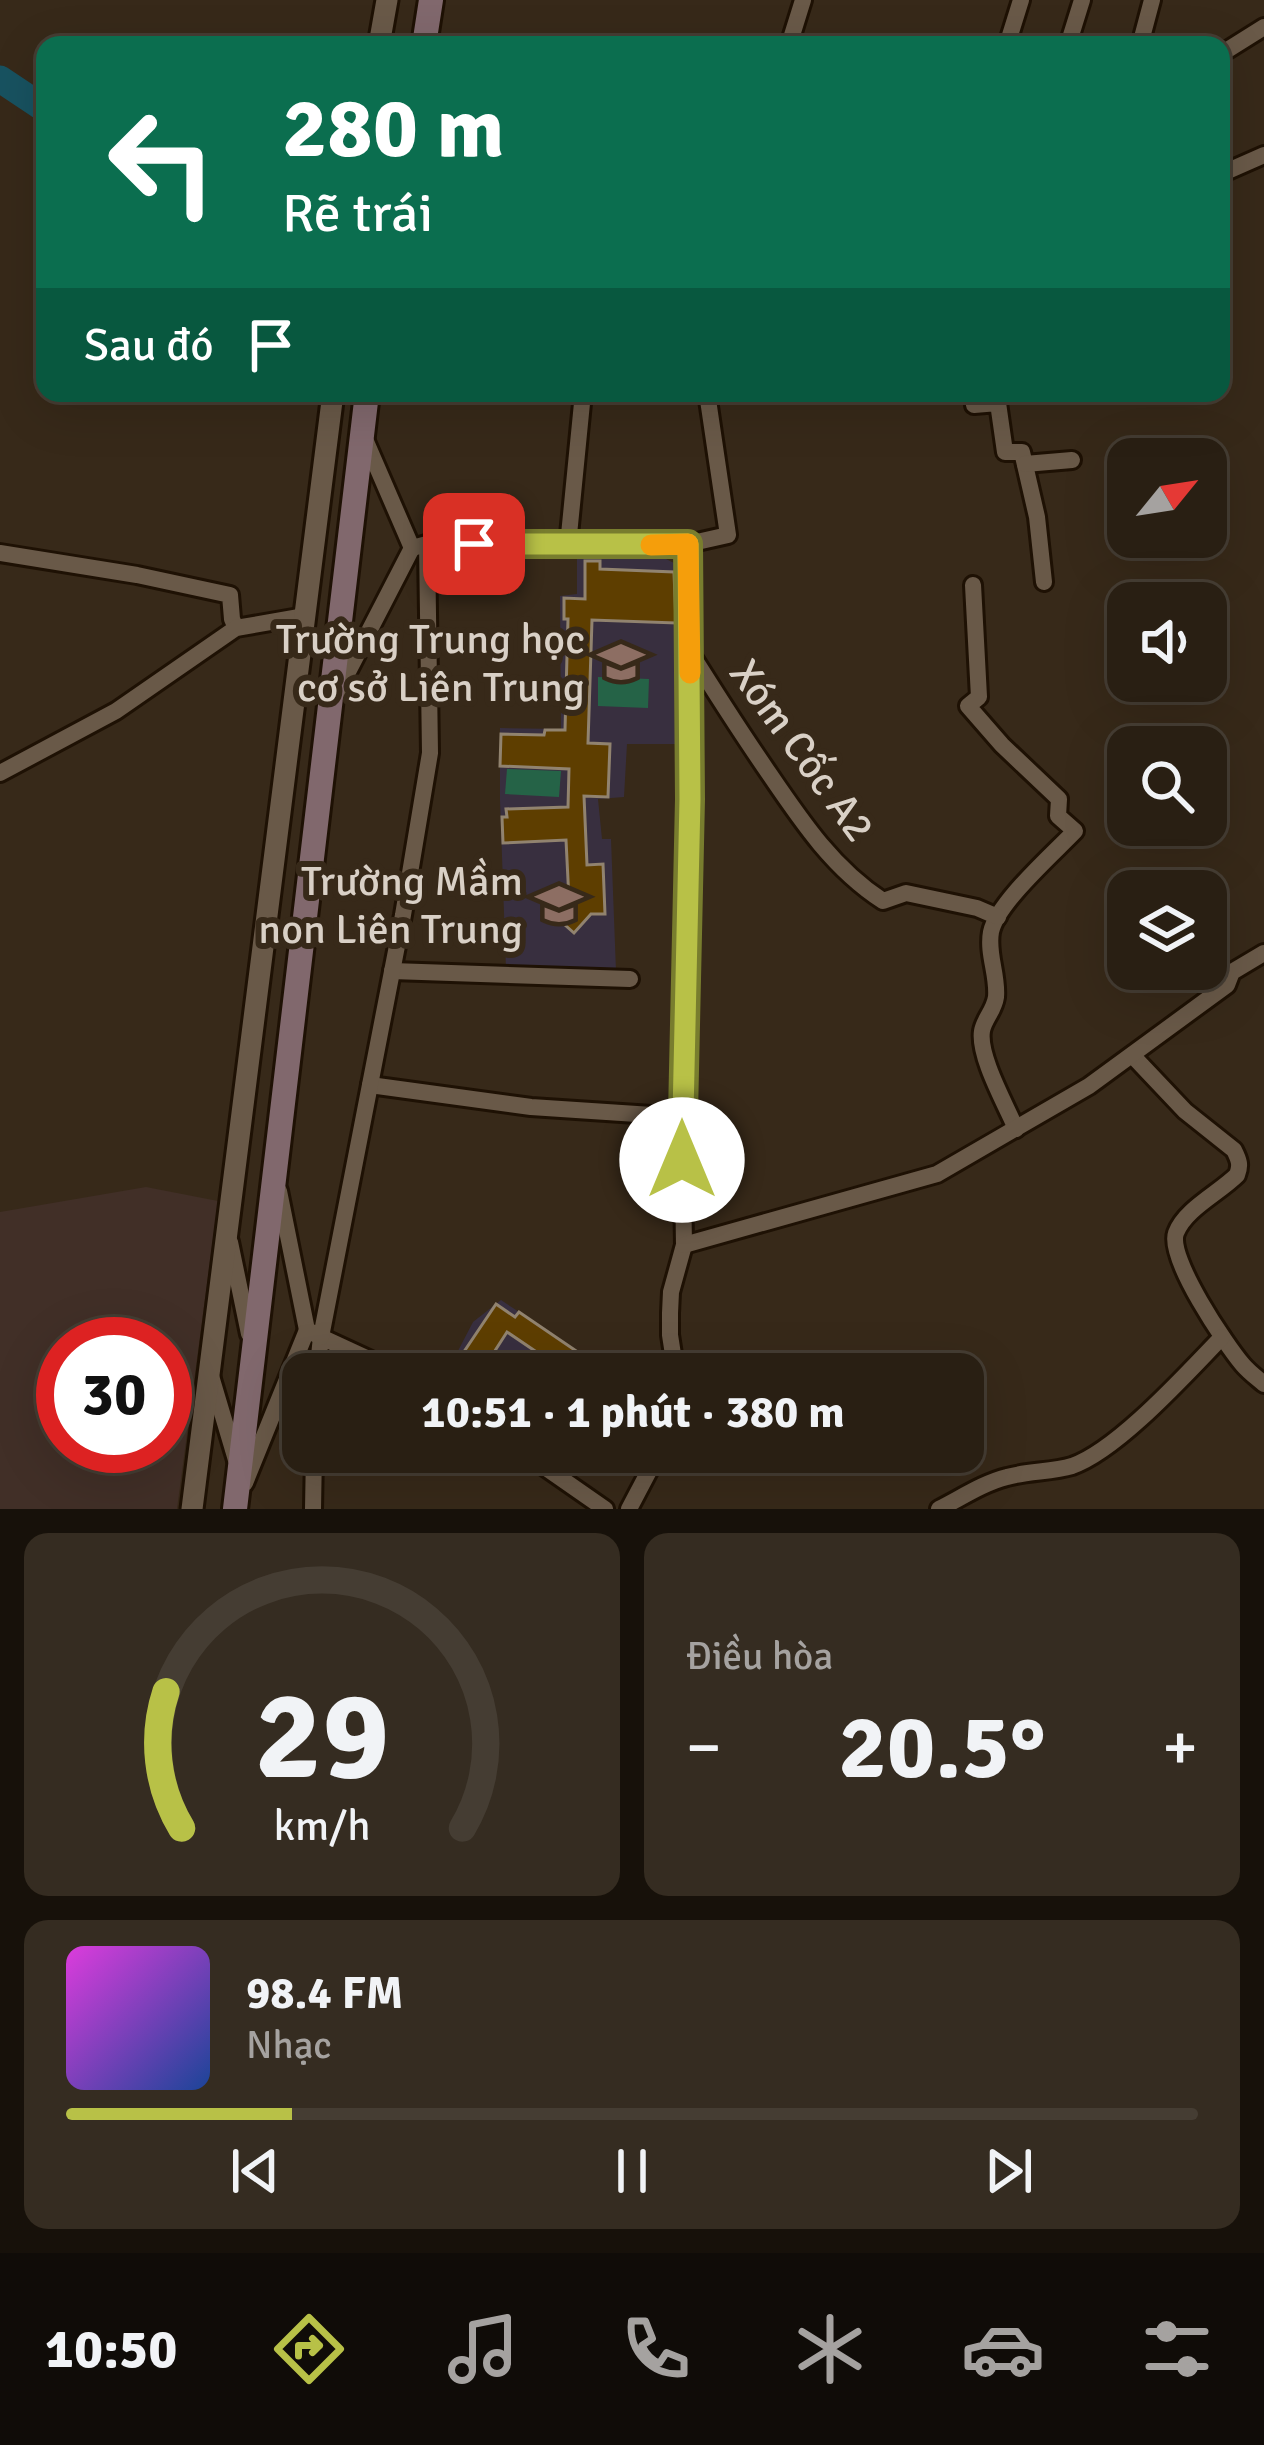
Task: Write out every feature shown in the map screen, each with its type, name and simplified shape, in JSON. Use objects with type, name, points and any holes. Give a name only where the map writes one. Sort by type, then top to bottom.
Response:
[{"type":"main road","points":[[235,1508],[328,712],[370,402]]},
{"type":"street","points":[[381,36],[387,0]]},
{"type":"street","points":[[792,36],[803,0]]},
{"type":"street","points":[[1010,36],[1021,0]]},
{"type":"street","points":[[1071,36],[1082,0]]},
{"type":"street","points":[[1142,36],[1152,0]]},
{"type":"street","points":[[1230,48],[1264,27]]},
{"type":"street","points":[[1230,170],[1264,155]]},
{"type":"street","points":[[191,1509],[331,402]]},
{"type":"street","points":[[568,544],[582,402]]},
{"type":"street","points":[[419,546],[688,544],[728,535],[708,402]]},
{"type":"street","points":[[974,405],[998,403],[1005,452],[1022,452],[1044,582]]},
{"type":"street","points":[[235,1508],[314,1334],[370,1085],[430,753],[419,546],[362,435]]},
{"type":"street","points":[[1025,464],[1072,460]]},
{"type":"street","points":[[673,1353],[671,1292],[684,1245],[688,544]]},
{"type":"street","points":[[328,712],[419,546]]},
{"type":"street","points":[[0,553],[230,595],[236,628]]},
{"type":"street","points":[[973,585],[979,697],[959,709],[1059,799],[1058,816],[1075,831],[1033,874],[998,917],[991,934],[995,1003],[981,1034],[1016,1129]]},
{"type":"street","points":[[0,773],[116,711],[236,628],[304,616]]},
{"type":"street","name":"Xóm Cốc A2","points":[[690,651],[806,827],[851,878],[883,901],[906,893],[998,917]]},
{"type":"street","points":[[684,1245],[937,1174],[1089,1086],[1227,985],[1232,972],[1264,952]]},
{"type":"street","points":[[392,971],[630,980]]},
{"type":"street","points":[[1132,1054],[1238,1159],[1237,1175],[1193,1211],[1174,1236],[1174,1245],[1222,1337],[1264,1384]]},
{"type":"street","points":[[370,1085],[531,1108],[682,1117]]},
{"type":"street","points":[[275,1172],[315,1353]]},
{"type":"street","points":[[228,1229],[253,1354]]},
{"type":"street","points":[[314,1334],[355,1353]]},
{"type":"street","points":[[939,1509],[995,1480],[1071,1466],[1092,1456],[1125,1432],[1222,1337]]},
{"type":"street","points":[[210,1371],[239,1473]]},
{"type":"street","points":[[313,1509],[314,1473]]},
{"type":"street","points":[[553,1473],[605,1509]]},
{"type":"street","points":[[628,1509],[648,1473]]},
{"type":"shaded area","name":"Trường Trung học cơ sở Liên Trung","points":[[658,555],[674,563],[683,577],[678,744],[627,744],[624,797],[598,799],[602,839],[611,839],[616,971],[506,969],[500,728],[561,729],[560,596],[577,594],[577,556]]},
{"type":"shaded area","points":[[146,1187],[218,1201],[192,1396],[192,1317],[36,1317],[36,1473],[182,1473],[177,1509],[0,1509],[0,1212]]},
{"type":"shaded area","points":[[501,1300],[579,1353],[457,1353],[473,1322]]},
{"type":"green space","points":[[598,677],[649,679],[648,708],[598,706]]},
{"type":"green space","points":[[507,769],[561,771],[559,797],[505,794]]},
{"type":"building","points":[[585,561],[600,561],[600,569],[674,572],[676,623],[592,620],[588,743],[610,744],[608,797],[584,796],[587,865],[603,864],[605,914],[591,914],[574,933],[565,925],[570,920],[566,840],[503,843],[502,817],[507,817],[506,809],[568,807],[569,769],[500,766],[501,734],[544,735],[545,730],[565,730],[568,619],[564,619],[564,598],[585,599]]},
{"type":"building","points":[[496,1304],[515,1317],[519,1312],[579,1353],[538,1353],[507,1332],[494,1353],[463,1353]]},
{"type":"waterway","points":[[0,79],[36,103]]},
{"type":"slow traffic","points":[[651,545],[688,544],[690,673]]},
{"type":"place","name":"Trường Trung học cơ sở Liên Trung","points":[[621,662]]},
{"type":"place","name":"Trường Mầm non Liên Trung","points":[[559,904]]},
{"type":"route","points":[[474,544],[688,544],[690,799],[682,1160]]}]
